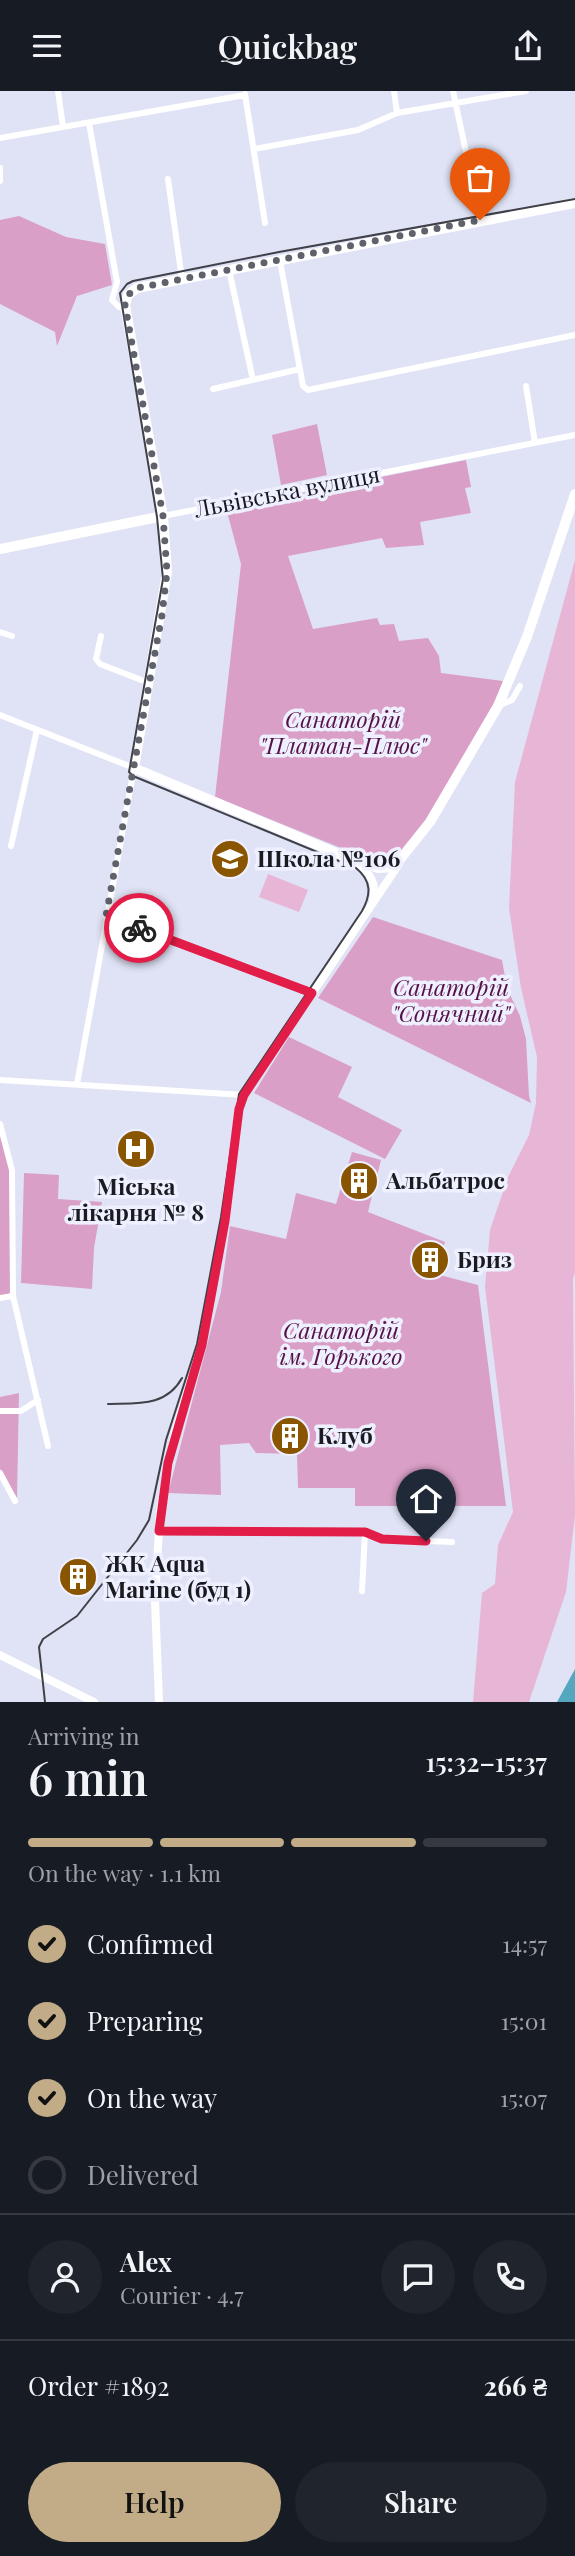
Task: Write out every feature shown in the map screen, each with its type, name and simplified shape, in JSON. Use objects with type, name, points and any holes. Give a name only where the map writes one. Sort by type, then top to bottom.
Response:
[{"type":"main road","points":[[575,202],[137,288],[128,295],[125,308],[163,516],[167,561],[166,588],[134,768],[353,860],[384,869],[399,864],[430,822],[498,706],[527,637],[575,494]]},
{"type":"main road","name":"Львівська вулиця","points":[[0,549],[163,516]]},
{"type":"street","points":[[58,91],[63,127]]},
{"type":"street","points":[[394,91],[397,113]]},
{"type":"street","points":[[453,91],[471,176]]},
{"type":"street","points":[[254,149],[358,129],[397,113],[526,91]]},
{"type":"street","points":[[0,138],[89,124],[245,93],[265,223]]},
{"type":"street","points":[[89,124],[117,282],[112,300],[119,307],[125,308]]},
{"type":"street","points":[[0,168],[0,181]]},
{"type":"street","points":[[168,179],[182,279]]},
{"type":"street","points":[[280,261],[303,386],[311,390],[575,335]]},
{"type":"street","points":[[229,270],[253,380]]},
{"type":"street","points":[[213,389],[300,369]]},
{"type":"street","points":[[526,386],[535,443]]},
{"type":"street","name":"Львівська вулиця","points":[[163,516],[575,435]]},
{"type":"street","points":[[0,632],[12,636]]},
{"type":"street","points":[[101,636],[96,659],[100,664],[149,683]]},
{"type":"street","points":[[498,706],[512,699],[520,686]]},
{"type":"street","points":[[0,715],[134,768],[77,1084]]},
{"type":"street","points":[[11,846],[37,730]]},
{"type":"street","points":[[353,860],[366,870],[373,883],[374,896],[371,906]]},
{"type":"street","points":[[159,1702],[155,1623],[159,1531],[168,1463],[202,1345],[225,1221],[236,1125],[244,1095],[399,864]]},
{"type":"street","points":[[106,916],[312,993]]},
{"type":"street","points":[[0,1080],[244,1095]]},
{"type":"street","points":[[0,1125],[12,1170],[13,1296],[48,1446]]},
{"type":"street","points":[[0,1298],[13,1296]]},
{"type":"street","points":[[0,1411],[21,1411],[38,1400]]},
{"type":"street","points":[[0,1473],[15,1501]]},
{"type":"street","points":[[159,1531],[365,1532],[382,1539],[452,1542]]},
{"type":"street","points":[[362,1591],[365,1532]]},
{"type":"street","points":[[0,1655],[94,1702]]},
{"type":"street","points":[[72,1702],[77,1693]]},
{"type":"shaded area","points":[[575,560],[575,1515],[566,1592],[529,1702],[473,1702],[482,1593],[495,1584],[498,1545],[513,1512],[485,1287],[490,1230],[508,1177],[529,1135],[536,1103],[537,1057],[521,988],[509,908],[515,782]]},
{"type":"shaded area","points":[[268,874],[308,890],[299,912],[259,897]]},
{"type":"green space","points":[[19,216],[66,237],[105,244],[112,285],[77,296],[57,346],[55,332],[0,304],[0,220]]},
{"type":"green space","points":[[317,424],[327,475],[281,485],[272,435]]},
{"type":"green space","name":"Санаторій \"Платан-Плюс\"","points":[[466,460],[471,487],[465,488],[471,513],[420,522],[424,545],[386,548],[382,538],[288,556],[313,629],[377,618],[380,625],[394,624],[399,641],[428,638],[439,656],[441,673],[503,681],[501,691],[428,817],[392,865],[383,865],[215,797],[241,564],[226,508]]},
{"type":"green space","name":"Санаторій \"Сонячний\"","points":[[373,917],[502,960],[507,988],[520,1016],[526,1039],[531,1103],[318,998]]},
{"type":"green space","points":[[289,1037],[352,1067],[338,1097],[402,1130],[385,1159],[254,1093]]},
{"type":"green space","points":[[0,1129],[10,1171],[11,1293],[0,1296]]},
{"type":"green space","name":"Cанаторій ім. Горького","points":[[352,1152],[381,1160],[368,1212],[445,1242],[436,1274],[478,1285],[506,1506],[355,1506],[355,1488],[298,1488],[297,1454],[256,1453],[249,1443],[220,1445],[221,1495],[168,1493],[221,1292],[230,1226],[286,1239],[296,1193],[336,1204]]},
{"type":"green space","points":[[24,1173],[59,1175],[58,1199],[102,1202],[94,1248],[92,1289],[21,1283]]},
{"type":"green space","points":[[19,1393],[17,1498],[0,1469],[0,1397]]},
{"type":"water","points":[[575,1669],[575,1702],[557,1702]]},
{"type":"tram line","points":[[45,1702],[39,1647],[43,1639],[77,1616],[137,1540],[149,1520],[166,1440],[197,1344],[221,1217],[239,1094],[362,911],[368,894],[365,878],[356,868],[133,776],[129,772],[163,579],[157,517],[120,293],[133,281],[575,199]]},
{"type":"tram line","points":[[108,1404],[140,1403],[159,1399],[168,1394],[182,1378]]},
{"type":"way so far","points":[[139,928],[106,916],[162,615],[167,572],[163,516],[125,300],[137,288],[480,220]]},
{"type":"place","name":"Школа №106","points":[[230,859]]},
{"type":"place","name":"Міська лікарня № 8","points":[[136,1149]]},
{"type":"place","name":"Альбатрос","points":[[359,1181]]},
{"type":"place","name":"Бриз","points":[[430,1260]]},
{"type":"place","name":"Клуб","points":[[290,1436]]},
{"type":"place","name":"ЖК Aqua Marine (буд 1)","points":[[78,1577]]},
{"type":"route","points":[[139,928],[312,993],[244,1095],[239,1109],[225,1221],[200,1356],[175,1432],[160,1511],[159,1531],[365,1532],[382,1539],[426,1541]]}]
